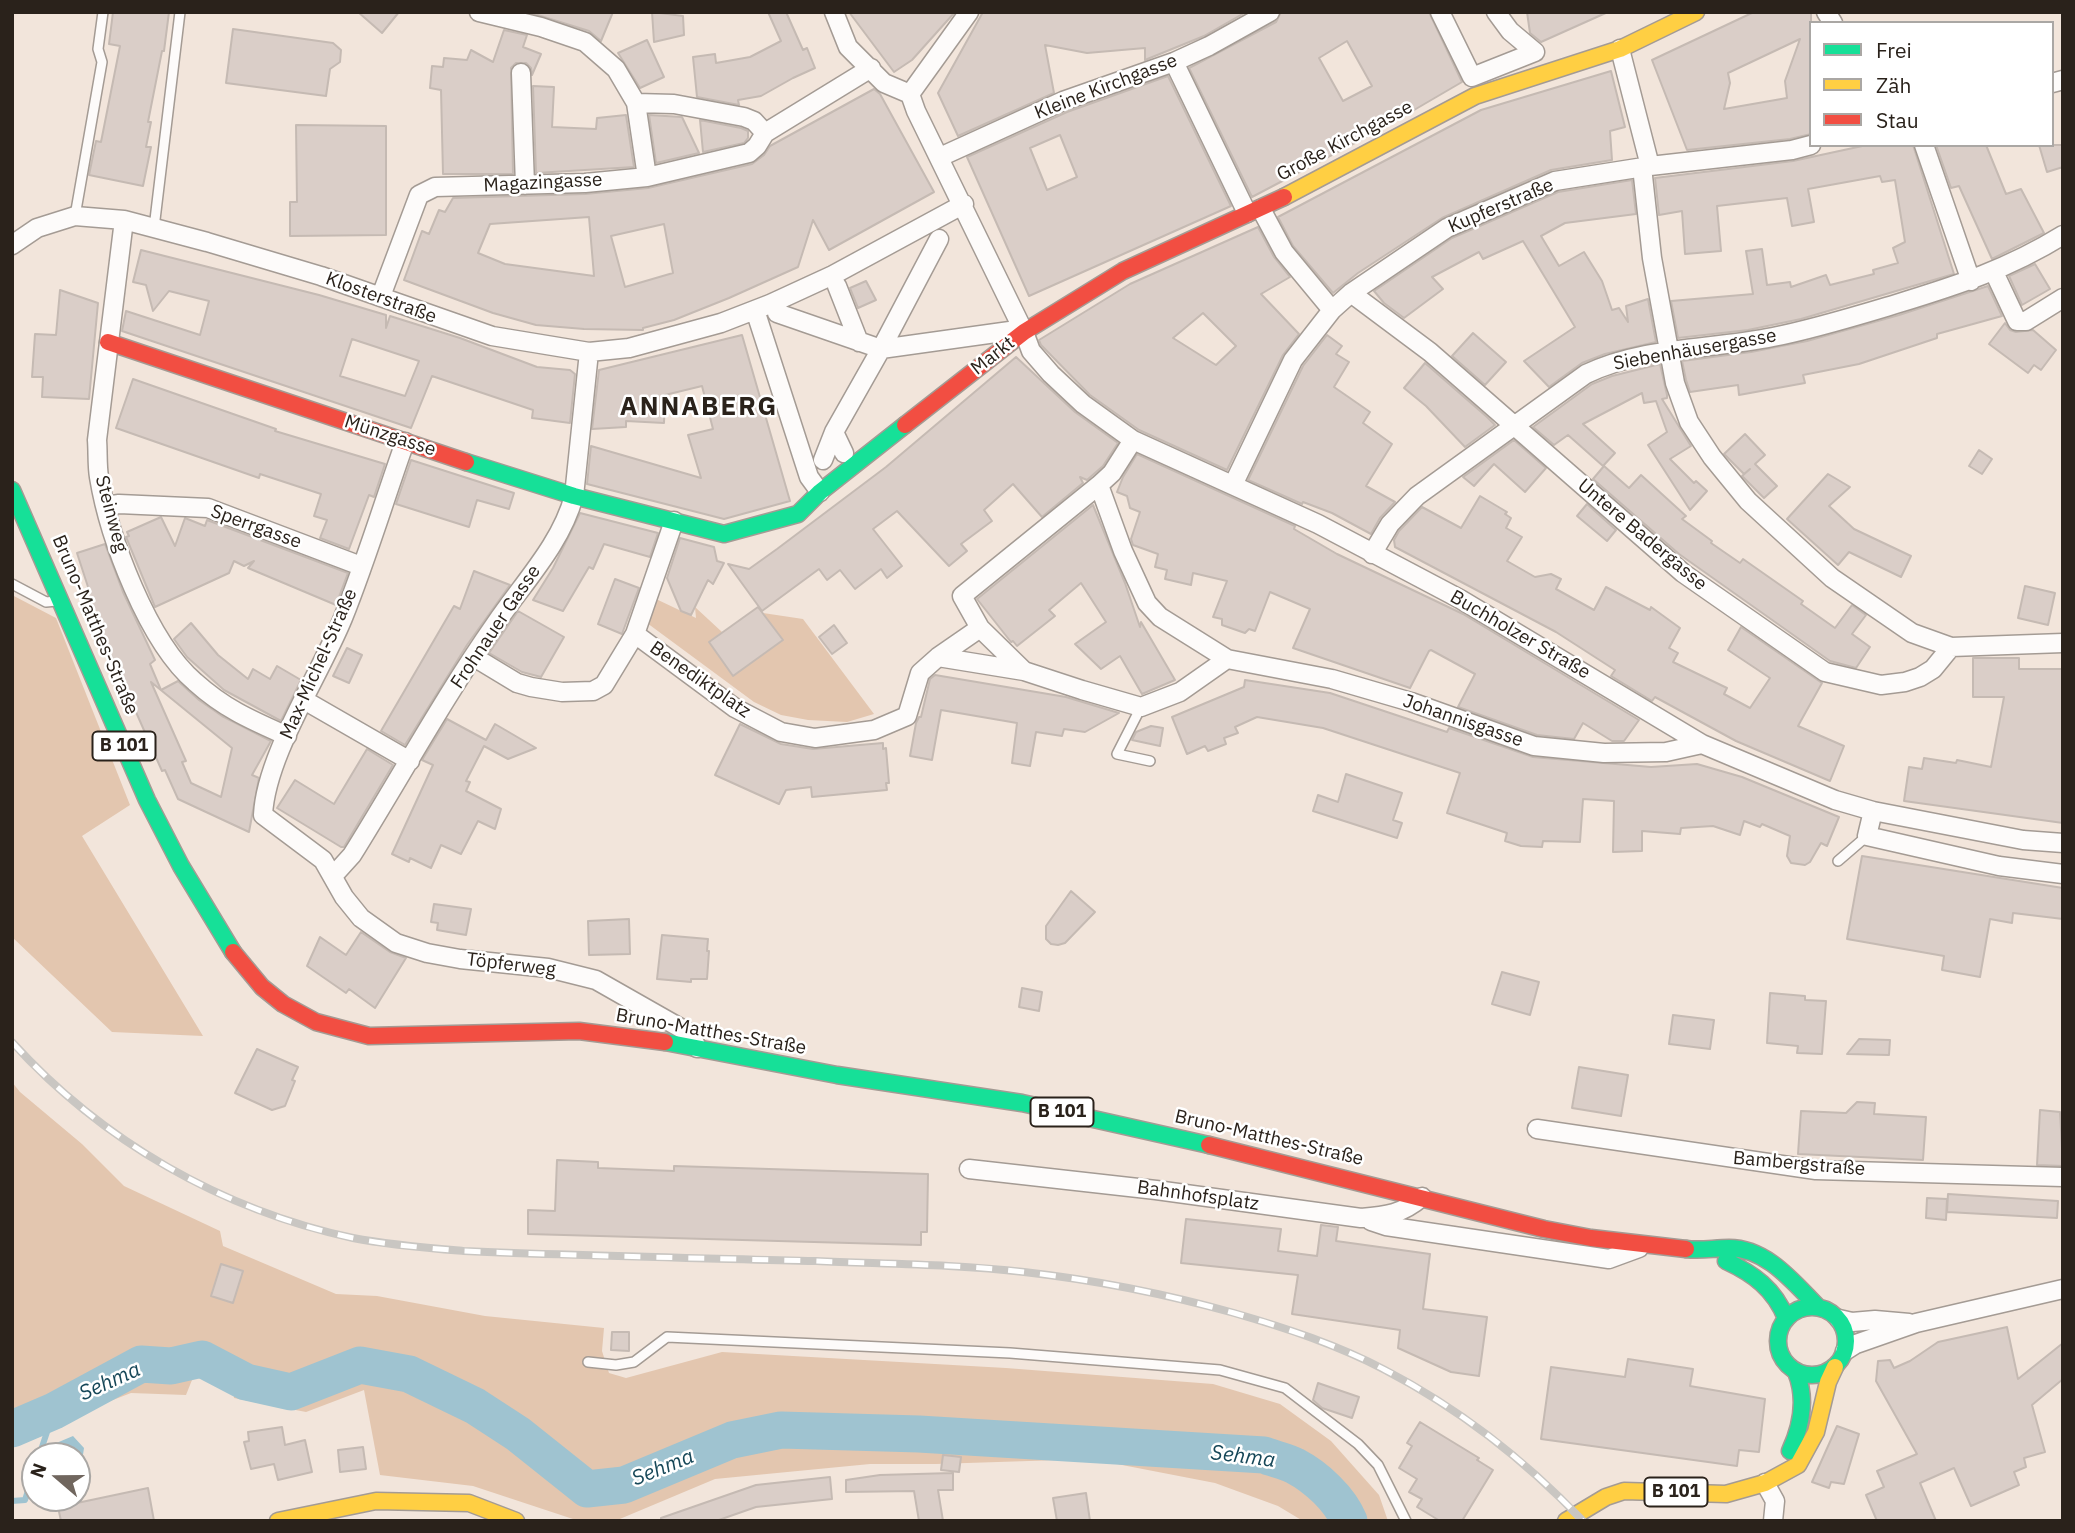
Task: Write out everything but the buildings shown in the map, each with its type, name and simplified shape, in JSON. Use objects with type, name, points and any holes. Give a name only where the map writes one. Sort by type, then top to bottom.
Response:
[{"type":"main road","name":"Große Kirchgasse","points":[[1017,332],[1123,271],[1254,211],[1475,96],[1619,49],[1688,14]]},
{"type":"main road","name":"Markt","points":[[820,492],[1017,332]]},
{"type":"main road","name":"Münzgasse","points":[[107,342],[573,496],[724,534],[798,514],[820,492]]},
{"type":"main road","name":"Bruno-Matthes-Straße","points":[[12,490],[147,800],[175,855],[235,954],[262,987],[283,1004],[316,1022],[369,1036],[647,1039],[837,1076],[1022,1103],[1270,1159],[1544,1229],[1646,1246],[1704,1251],[1731,1248],[1750,1252],[1776,1265],[1818,1307]]},
{"type":"main road","name":"Bruno-Matthes-Straße","points":[[1704,1251],[1756,1276],[1782,1308],[1786,1318]]},
{"type":"main road","points":[[1771,1479],[1793,1444],[1801,1420],[1803,1397],[1802,1384],[1796,1372],[1784,1361],[1777,1346],[1779,1329],[1786,1318],[1801,1309],[1818,1307],[1827,1310],[1839,1320],[1846,1340],[1845,1351],[1835,1367],[1828,1372],[1812,1376],[1796,1372]]},
{"type":"main road","name":"B 101","points":[[1566,1521],[1606,1497],[1624,1490],[1726,1494],[1771,1479],[1798,1465],[1819,1424],[1828,1382],[1835,1367]]},
{"type":"main road","points":[[278,1521],[376,1501],[469,1503],[516,1521]]},
{"type":"street","points":[[479,12],[541,27],[585,42],[616,69],[636,103],[647,177]]},
{"type":"street","points":[[834,12],[848,47],[884,83],[910,94],[969,12]]},
{"type":"street","name":"Kleine Kirchgasse","points":[[940,157],[1062,101],[1174,62],[1270,12]]},
{"type":"street","points":[[1440,12],[1472,77],[1535,52],[1510,31],[1496,12]]},
{"type":"street","points":[[1619,49],[1646,167],[1652,258],[1675,383],[1689,422],[1712,457],[1748,501],[1832,578],[1912,633],[1955,647],[2063,643]]},
{"type":"street","points":[[1174,62],[1254,211],[1332,310]]},
{"type":"street","name":"Magazingasse","points":[[382,296],[419,195],[435,187],[525,186],[647,177],[749,153],[765,133],[870,68]]},
{"type":"street","points":[[522,73],[525,186]]},
{"type":"street","name":"Markt","points":[[777,313],[881,349],[1017,332],[964,204],[910,94]]},
{"type":"street","points":[[636,103],[674,104],[744,117],[754,121],[765,133]]},
{"type":"street","name":"Kupferstraße","points":[[1233,485],[1293,360],[1332,310],[1350,293],[1447,228],[1555,181],[1809,145]]},
{"type":"street","points":[[1925,147],[1971,281]]},
{"type":"street","points":[[820,492],[809,477],[755,310],[833,275],[964,204]]},
{"type":"street","name":"Klosterstraße","points":[[12,246],[37,228],[75,216],[124,220],[321,276],[492,336],[589,352],[629,348],[721,323],[755,310]]},
{"type":"street","name":"Steinweg","points":[[124,220],[97,439],[99,476],[121,555],[152,625],[168,653],[193,681],[230,710],[287,736]]},
{"type":"street","name":"Siebenhäusergasse","points":[[1372,554],[1390,524],[1417,496],[1586,374],[1609,363],[1669,350],[1772,337],[1853,317],[1994,272],[2034,253],[2063,234]]},
{"type":"street","points":[[823,460],[834,432],[939,239]]},
{"type":"street","points":[[1994,272],[2017,321],[2025,321],[2063,298]]},
{"type":"street","points":[[837,286],[859,342]]},
{"type":"street","name":"Untere Badergasse","points":[[1350,293],[1430,352],[1683,573],[1825,672],[1881,685],[1905,682],[1933,669],[1955,647]]},
{"type":"street","name":"Buchholzer Straße","points":[[1017,332],[1051,374],[1083,404],[1133,440],[1318,524],[1460,599],[1702,744],[1835,800],[1872,811],[2023,840],[2063,843]]},
{"type":"street","name":"Frohnauer Gasse","points":[[333,876],[352,855],[474,657],[555,539],[570,510],[589,352]]},
{"type":"street","points":[[834,432],[844,453]]},
{"type":"street","points":[[1024,671],[980,628],[961,596],[1099,485],[1112,473],[1133,440]]},
{"type":"street","name":"Max-Michel-Straße","points":[[323,860],[263,815],[264,796],[287,736],[343,618],[405,442]]},
{"type":"street","name":"Johannisgasse","points":[[1099,485],[1123,551],[1147,603],[1160,617],[1227,659],[1332,679],[1410,702],[1534,746],[1604,752],[1666,752],[1702,744]]},
{"type":"street","name":"Sperrgasse","points":[[106,506],[119,504],[208,508],[361,566]]},
{"type":"street","points":[[474,657],[516,682],[531,687],[562,692],[593,691],[604,685],[635,634],[674,521]]},
{"type":"street","points":[[938,657],[957,647],[980,628]]},
{"type":"street","name":"Benediktplatz","points":[[635,634],[734,708],[781,732],[815,738],[874,730],[907,716],[920,673],[938,657]]},
{"type":"street","points":[[938,657],[1024,671],[1141,706],[1180,692],[1227,659]]},
{"type":"street","points":[[304,700],[410,761]]},
{"type":"street","points":[[1872,811],[1867,836],[1999,866],[2063,874]]},
{"type":"street","name":"Töpferweg","points":[[323,860],[344,897],[361,918],[396,943],[427,953],[548,968],[596,980],[691,1034],[697,1048]]},
{"type":"street","name":"Bambergstraße","points":[[1537,1129],[1816,1170],[2063,1177]]},
{"type":"street","name":"Bahnhofsplatz","points":[[969,1169],[1156,1190],[1361,1218],[1388,1216],[1409,1208],[1422,1197]]},
{"type":"street","points":[[1361,1218],[1386,1226],[1609,1259],[1646,1246]]},
{"type":"street","points":[[1845,1351],[1856,1344],[1916,1323],[2063,1289]]},
{"type":"street","points":[[1839,1320],[1916,1323]]},
{"type":"street","points":[[1771,1479],[1775,1501],[1773,1521]]},
{"type":"lane","points":[[75,216],[102,62],[98,49],[103,12]]},
{"type":"lane","points":[[154,228],[180,12]]},
{"type":"lane","points":[[12,584],[46,602],[62,601]]},
{"type":"lane","points":[[1141,706],[1117,754],[1150,761]]},
{"type":"lane","points":[[1838,861],[1867,836]]},
{"type":"lane","points":[[588,1362],[616,1365],[634,1363],[667,1337],[1010,1353],[1220,1370],[1285,1388],[1359,1444],[1378,1465],[1406,1521]]},
{"type":"shaded area","points":[[12,595],[56,618],[130,805],[82,836],[203,1036],[112,1032],[12,937]]},
{"type":"shaded area","points":[[656,599],[696,618],[695,607],[722,632],[709,642],[733,676],[782,640],[763,613],[803,619],[874,714],[847,722],[808,720],[781,715],[754,702],[647,623]]},
{"type":"shaded area","points":[[12,1082],[20,1092],[82,1144],[124,1186],[220,1231],[223,1246],[336,1294],[377,1296],[485,1316],[604,1328],[602,1351],[609,1373],[626,1378],[722,1352],[1006,1368],[1213,1384],[1280,1404],[1331,1441],[1379,1495],[1388,1521],[1303,1521],[1278,1506],[1215,1483],[1091,1459],[870,1464],[715,1479],[615,1521],[579,1521],[473,1486],[380,1475],[364,1390],[306,1412],[234,1398],[232,1361],[204,1350],[186,1395],[131,1393],[12,1439]]},
{"type":"water","points":[[73,1436],[78,1442],[59,1442]]},
{"type":"waterway","name":"Sehma","points":[[12,1429],[54,1411],[141,1364],[171,1366],[202,1359],[246,1382],[291,1392],[360,1365],[409,1374],[475,1406],[518,1434],[587,1489],[624,1485],[732,1440],[781,1430],[919,1434],[1264,1455],[1291,1464],[1311,1476],[1333,1497],[1349,1521]]},
{"type":"waterway","points":[[44,1442],[54,1411]]},
{"type":"waterway","points":[[12,1501],[21,1500]]},
{"type":"railway","points":[[12,1042],[47,1078],[85,1110],[167,1167],[211,1190],[257,1209],[304,1226],[353,1238],[464,1251],[998,1269],[1130,1288],[1253,1319],[1349,1353],[1413,1385],[1490,1437],[1538,1477],[1583,1521]]},
{"type":"traffic: fast","points":[[466,462],[574,496],[724,534],[798,514],[820,492],[905,425]]},
{"type":"traffic: fast","points":[[12,490],[147,800],[181,866],[233,952]]},
{"type":"traffic: fast","points":[[665,1042],[837,1075],[1022,1103],[1209,1145]]},
{"type":"traffic: fast","points":[[1686,1249],[1729,1248],[1756,1254],[1779,1268],[1818,1307]]},
{"type":"traffic: fast","points":[[1726,1261],[1762,1283],[1776,1299],[1786,1318]]},
{"type":"traffic: fast","points":[[1805,1307],[1819,1307],[1831,1312],[1841,1322],[1846,1341],[1841,1360],[1831,1370],[1819,1375],[1805,1375],[1793,1370],[1783,1360],[1778,1348],[1778,1334],[1783,1322],[1793,1312],[1805,1307]]},
{"type":"traffic: fast","points":[[1790,1451],[1802,1412],[1796,1372]]},
{"type":"traffic: slow","points":[[1284,197],[1475,96],[1620,49],[1696,12]]},
{"type":"traffic: slow","points":[[1566,1521],[1606,1497],[1624,1491],[1726,1494],[1765,1483],[1798,1465],[1816,1432],[1828,1382],[1835,1367]]},
{"type":"traffic: slow","points":[[278,1521],[376,1501],[469,1503],[516,1521]]},
{"type":"traffic: jam","points":[[905,425],[1024,332],[1123,271],[1284,197]]},
{"type":"traffic: jam","points":[[108,342],[466,462]]},
{"type":"traffic: jam","points":[[233,952],[262,987],[283,1004],[316,1022],[369,1036],[579,1031],[665,1042]]},
{"type":"traffic: jam","points":[[1209,1145],[1544,1229],[1591,1238],[1686,1249]]},
{"type":"district","name":"ANNABERG","points":[[699,407]]}]
